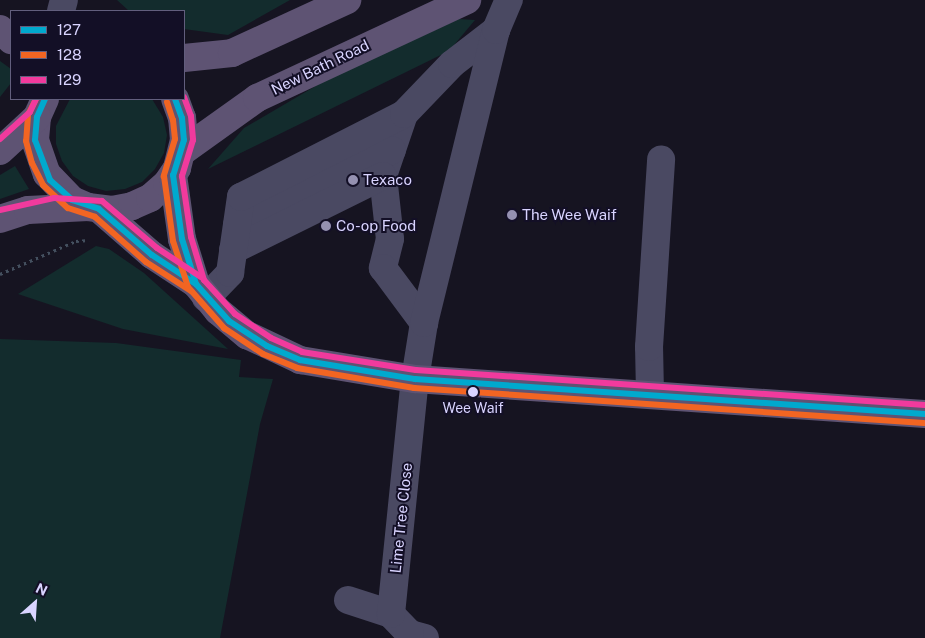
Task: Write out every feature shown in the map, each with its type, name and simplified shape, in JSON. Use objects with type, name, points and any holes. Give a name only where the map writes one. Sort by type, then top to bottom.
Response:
[{"type":"main road","name":"New Bath Road","points":[[0,218],[28,210],[119,209],[138,204],[155,195],[178,163],[257,98],[467,0]]},
{"type":"main road","points":[[185,58],[232,53],[342,2]]},
{"type":"main road","points":[[0,29],[10,39]]},
{"type":"main road","points":[[175,100],[182,118],[178,163],[182,238],[201,291]]},
{"type":"main road","points":[[0,150],[41,108]]},
{"type":"main road","points":[[41,108],[36,149],[46,174],[60,190],[93,208],[201,291],[247,335],[300,360],[415,379],[650,393],[925,414]]},
{"type":"street","name":"Lime Tree Close","points":[[391,614],[415,379],[424,323],[496,30],[509,0]]},
{"type":"street","points":[[201,291],[230,273],[241,197],[404,114],[452,64],[496,30]]},
{"type":"street","points":[[404,114],[383,176],[390,239],[383,268],[424,323]]},
{"type":"street","points":[[235,237],[392,150]]},
{"type":"street","points":[[650,393],[649,347],[661,159]]},
{"type":"street","points":[[235,237],[383,176]]},
{"type":"street","points":[[348,600],[391,614],[410,634],[426,638]]},
{"type":"path","points":[[0,274],[76,241],[92,241]]},
{"type":"green space","points":[[117,0],[290,0],[228,35],[185,29],[185,10],[128,10]]},
{"type":"green space","points":[[459,19],[475,20],[449,51],[208,169],[244,128],[326,80]]},
{"type":"green space","points":[[0,61],[10,68],[10,84],[0,97]]},
{"type":"green space","points":[[69,100],[153,100],[163,117],[167,135],[164,153],[155,169],[142,182],[125,189],[106,191],[88,186],[73,176],[62,161],[56,144],[56,126]]},
{"type":"green space","points":[[15,166],[29,189],[0,199],[0,175]]},
{"type":"green space","points":[[96,246],[109,249],[144,273],[228,349],[123,329],[18,294]]},
{"type":"green space","points":[[0,339],[116,343],[241,360],[239,377],[273,379],[260,424],[220,638],[0,638]]},
{"type":"transit line","name":"128","points":[[36,100],[28,115],[26,141],[32,163],[43,185],[68,208],[95,217],[146,262],[191,291]]},
{"type":"transit line","name":"129","points":[[0,139],[30,112],[36,100]]},
{"type":"transit line","name":"127","points":[[45,100],[37,117],[35,140],[50,180],[72,200],[99,209],[152,255],[196,284]]},
{"type":"transit line","name":"127","points":[[175,100],[182,118],[184,140],[173,175],[182,239],[196,284],[229,321],[267,346],[300,360],[415,379],[925,414]]},
{"type":"transit line","name":"129","points":[[185,100],[191,116],[193,140],[182,176],[191,237],[204,280],[235,314],[271,338],[302,352],[416,370],[925,405]]},
{"type":"transit line","name":"128","points":[[167,102],[173,120],[175,139],[164,176],[173,241],[188,287],[224,328],[263,354],[297,368],[414,388],[924,423]]},
{"type":"transit line","name":"129","points":[[0,210],[54,198],[102,201],[157,248],[201,277]]},
{"type":"place","name":"Texaco","points":[[353,180]]},
{"type":"place","name":"The Wee Waif","points":[[512,215]]},
{"type":"place","name":"Co-op Food","points":[[326,226]]},
{"type":"place","name":"Wee Waif","points":[[473,392]]}]
